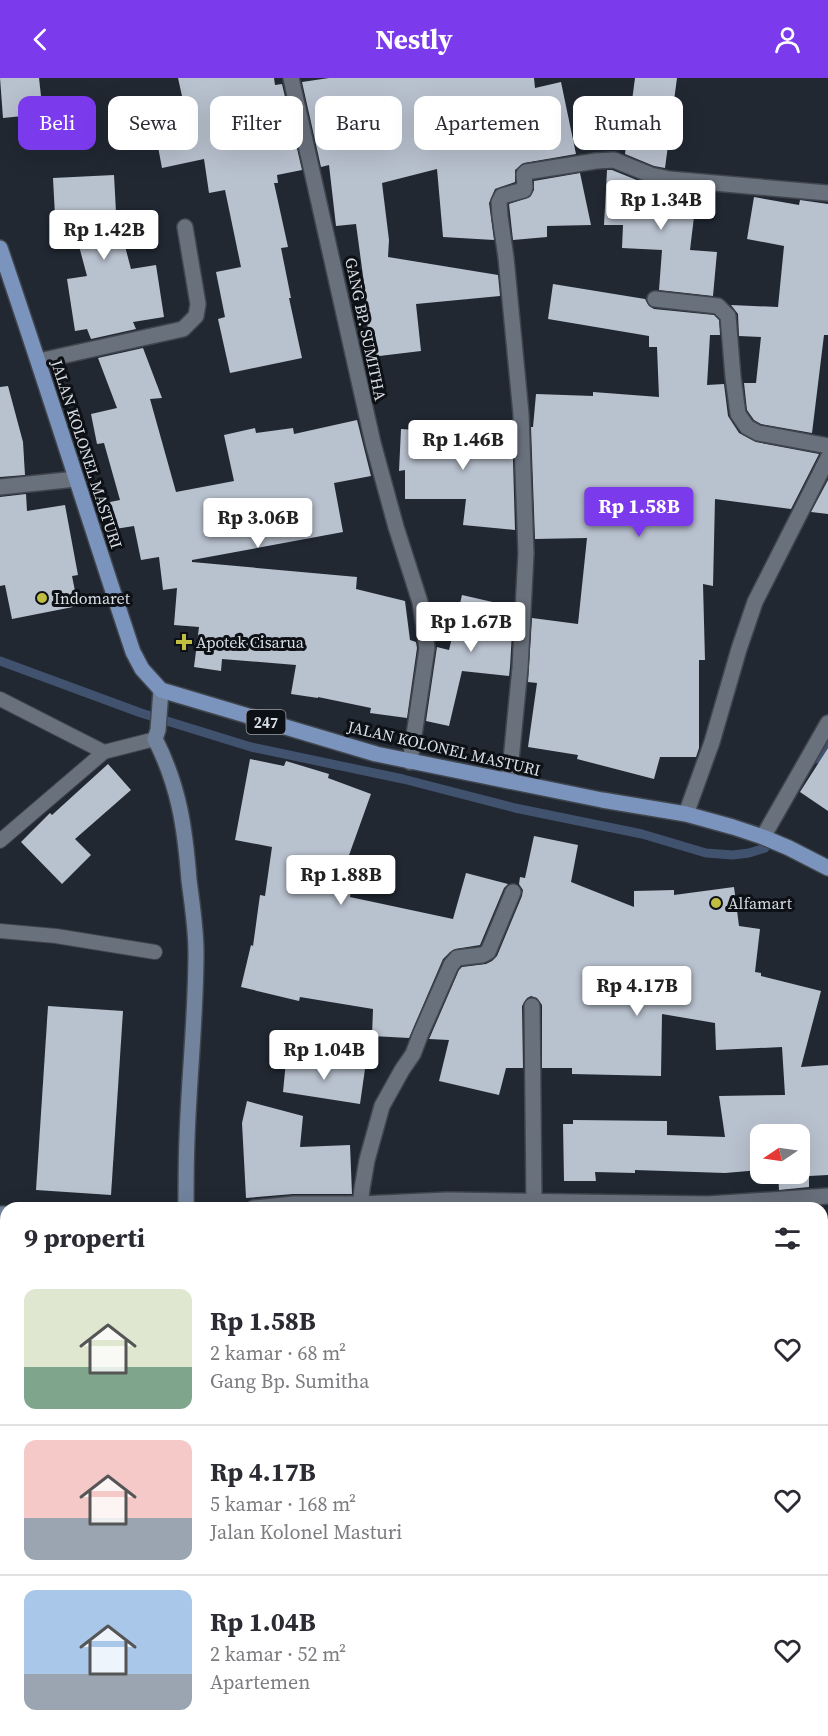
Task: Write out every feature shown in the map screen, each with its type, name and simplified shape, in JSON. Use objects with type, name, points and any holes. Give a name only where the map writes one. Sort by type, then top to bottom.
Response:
[{"type":"main road","name":"JALAN KOLONEL MASTURI","points":[[0,248],[133,652],[160,695],[410,762],[686,814],[763,837],[828,868]]},
{"type":"street","name":"GANG BP. SUMITHA","points":[[291,78],[373,443],[420,602],[428,648],[410,762]]},
{"type":"street","points":[[508,781],[520,668],[526,553],[521,414],[500,216],[499,202],[502,196],[524,190],[525,172],[596,160],[614,160],[651,175],[669,179],[828,193]]},
{"type":"street","points":[[39,361],[183,329],[196,316],[198,304],[185,227]]},
{"type":"street","points":[[655,299],[718,306],[728,316],[738,414],[747,428],[758,433],[828,446]]},
{"type":"street","points":[[686,814],[712,742],[755,602],[828,458]]},
{"type":"street","points":[[0,487],[76,479]]},
{"type":"street","points":[[160,695],[157,734],[178,799],[196,950],[186,1202]]},
{"type":"street","points":[[763,837],[828,723]]},
{"type":"street","points":[[360,1202],[367,1160],[382,1106],[413,1054],[451,965],[457,958],[482,955],[488,952],[513,892]]},
{"type":"street","points":[[419,1202],[448,1200],[534,1202],[532,1006]]},
{"type":"street","points":[[738,1202],[828,1196]]},
{"type":"lane","points":[[0,699],[104,752]]},
{"type":"lane","points":[[0,841],[104,752],[157,734]]},
{"type":"lane","points":[[0,932],[56,936],[155,952]]},
{"type":"building","points":[[0,78],[39,78],[41,96],[18,96],[18,116],[3,118]]},
{"type":"building","points":[[178,78],[274,78],[275,85],[282,84],[285,96],[210,96],[210,150],[297,150],[302,170],[277,175],[278,183],[274,183],[288,247],[281,248],[302,358],[230,373],[218,319],[225,317],[216,272],[241,267],[225,190],[209,193],[204,159],[162,168],[159,150],[198,150],[198,96],[182,96]]},
{"type":"building","points":[[329,78],[534,78],[535,88],[561,82],[573,140],[573,150],[576,154],[524,163],[515,170],[515,182],[495,189],[489,203],[494,240],[443,237],[437,169],[382,183],[389,240],[388,257],[498,275],[500,296],[416,304],[421,351],[371,357],[366,313],[368,313],[356,224],[336,226],[329,165],[321,167],[317,150],[402,150],[402,96],[315,96],[315,140],[302,82]]},
{"type":"building","points":[[635,78],[677,78],[675,96],[633,96]]},
{"type":"building","points":[[626,150],[667,150],[665,168],[625,154]]},
{"type":"building","points":[[607,170],[649,185],[697,192],[690,250],[717,252],[713,296],[659,290],[662,250],[622,248],[623,225],[604,225]]},
{"type":"building","points":[[580,173],[591,225],[547,226],[547,237],[513,240],[509,204],[530,197],[534,190],[534,181]]},
{"type":"building","points":[[114,175],[116,212],[131,269],[156,265],[164,317],[133,322],[136,329],[91,339],[87,329],[75,331],[67,279],[87,276],[71,216],[55,216],[53,178]]},
{"type":"building","points":[[754,197],[799,205],[800,200],[828,204],[828,335],[824,335],[812,433],[761,424],[754,420],[747,410],[744,383],[756,383],[761,337],[739,336],[738,314],[731,305],[778,307],[784,246],[747,239]]},
{"type":"building","points":[[553,284],[645,299],[654,309],[714,315],[719,320],[720,335],[710,335],[707,385],[724,384],[728,416],[739,433],[756,442],[819,454],[791,509],[715,499],[713,586],[703,584],[705,660],[699,660],[699,748],[696,757],[660,757],[654,779],[577,759],[578,755],[528,747],[537,683],[528,682],[532,618],[578,624],[587,538],[535,539],[531,427],[533,427],[536,394],[593,396],[593,392],[659,397],[657,347],[649,347],[649,336],[548,319]]},
{"type":"building","points":[[143,348],[162,398],[150,399],[176,492],[234,481],[224,435],[255,428],[256,433],[293,428],[294,434],[357,420],[371,476],[334,483],[343,532],[192,560],[192,562],[357,577],[356,589],[405,601],[410,640],[416,642],[417,648],[407,718],[370,713],[371,708],[291,694],[296,665],[222,659],[221,671],[194,667],[199,627],[174,625],[177,588],[163,590],[159,557],[141,560],[134,526],[115,529],[110,502],[120,500],[104,443],[97,444],[91,414],[117,408],[98,358]]},
{"type":"building","points":[[8,386],[23,442],[25,475],[0,477],[0,387]]},
{"type":"building","points":[[464,423],[512,426],[515,530],[463,525],[466,499],[405,499],[405,470],[399,471],[401,429],[464,433]]},
{"type":"building","points":[[828,480],[828,514],[811,512]]},
{"type":"building","points":[[26,494],[27,511],[65,505],[78,575],[72,576],[78,606],[12,619],[5,585],[0,586],[0,497]]},
{"type":"building","points":[[462,595],[510,606],[508,615],[513,616],[510,667],[509,676],[462,671],[449,726],[426,721],[437,647],[449,650]]},
{"type":"building","points":[[828,748],[828,811],[800,792]]},
{"type":"building","points":[[250,759],[284,766],[286,761],[329,774],[328,778],[371,794],[348,858],[356,859],[350,897],[453,919],[466,873],[508,884],[504,888],[480,945],[455,949],[443,959],[409,1038],[372,1036],[373,1009],[300,997],[299,1001],[241,987],[251,945],[253,946],[260,895],[265,896],[272,847],[235,840]]},
{"type":"building","points":[[108,764],[131,790],[75,839],[91,855],[62,884],[21,842],[50,813],[52,815]]},
{"type":"building","points":[[534,836],[578,845],[571,882],[634,907],[634,891],[674,890],[674,895],[734,887],[739,926],[760,929],[755,972],[761,973],[761,976],[821,991],[801,1067],[828,1065],[828,1175],[810,1176],[810,1124],[750,1124],[750,1171],[725,1173],[635,1170],[635,1173],[595,1172],[596,1181],[564,1181],[563,1124],[573,1124],[573,1120],[667,1121],[667,1135],[725,1137],[719,1096],[785,1095],[782,1047],[716,1050],[715,1023],[662,1014],[661,1076],[572,1074],[572,1068],[542,1068],[542,1005],[537,998],[531,996],[522,1006],[523,1068],[506,1068],[499,1095],[439,1081],[449,1040],[429,1039],[459,970],[462,967],[486,964],[497,956],[522,896],[520,877],[525,878]]},
{"type":"building","points":[[48,1006],[123,1011],[111,1195],[36,1190]]},
{"type":"building","points":[[286,1061],[318,1062],[365,1069],[360,1104],[283,1092]]},
{"type":"building","points":[[247,1101],[303,1116],[300,1147],[350,1145],[352,1194],[293,1194],[246,1198],[242,1123]]},
{"type":"building","points":[[779,1184],[809,1184],[809,1187],[779,1190]]},
{"type":"waterway","points":[[0,661],[141,713],[251,747],[403,779],[515,808],[642,834],[706,853],[733,855],[765,848]]},
{"type":"waterway","points":[[816,759],[828,739]]},
{"type":"place","name":"Indomaret","points":[[42,598]]},
{"type":"place","name":"Apotek Cisarua","points":[[184,642]]},
{"type":"place","name":"Alfamart","points":[[716,903]]}]
